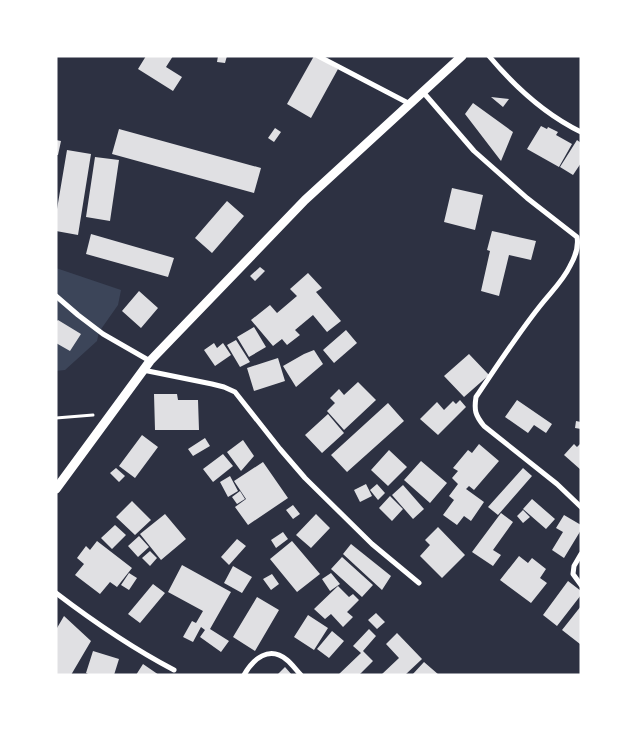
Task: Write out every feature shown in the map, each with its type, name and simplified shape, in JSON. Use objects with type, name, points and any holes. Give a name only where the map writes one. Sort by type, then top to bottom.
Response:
[{"type":"street","points":[[318,56],[410,104]]},
{"type":"street","points":[[56,490],[150,361],[305,200],[462,56]]},
{"type":"street","points":[[489,56],[527,96],[554,117],[581,132]]},
{"type":"street","points":[[423,92],[474,151],[527,198],[577,237],[577,250],[563,279],[540,306],[476,397],[475,408],[478,418],[484,426],[557,484],[581,507]]},
{"type":"street","points":[[56,296],[103,334],[150,361]]},
{"type":"street","points":[[143,370],[212,384],[235,392],[305,478],[372,544],[419,584]]},
{"type":"street","points":[[581,554],[574,566],[573,574],[581,585]]},
{"type":"street","points":[[56,593],[105,629],[149,657],[174,670]]},
{"type":"street","points":[[244,675],[248,668],[261,656],[268,654],[281,656],[286,659],[301,675]]},
{"type":"path","points":[[56,418],[112,413]]},
{"type":"shaded area","points":[[56,268],[121,290],[118,305],[99,332],[97,341],[65,370],[56,371]]},
{"type":"building","points":[[146,56],[173,56],[166,67],[182,77],[173,91],[138,69]]},
{"type":"building","points":[[218,56],[227,56],[225,63],[217,62]]},
{"type":"building","points":[[314,56],[338,69],[311,118],[287,104]]},
{"type":"building","points":[[491,97],[509,99],[503,107]]},
{"type":"building","points":[[473,103],[513,132],[501,161],[465,114]]},
{"type":"building","points":[[541,126],[558,132],[556,135],[572,144],[559,167],[527,149]]},
{"type":"building","points":[[275,128],[281,132],[274,142],[268,138]]},
{"type":"building","points":[[119,129],[261,168],[254,193],[112,154]]},
{"type":"building","points":[[56,140],[61,141],[58,155],[56,155]]},
{"type":"building","points":[[577,140],[581,143],[581,163],[573,175],[560,167]]},
{"type":"building","points":[[67,150],[91,154],[78,235],[56,231],[56,215]]},
{"type":"building","points":[[95,157],[119,160],[110,221],[86,217]]},
{"type":"building","points":[[452,188],[483,195],[475,230],[444,222]]},
{"type":"building","points":[[227,201],[244,216],[212,253],[195,238]]},
{"type":"building","points":[[492,231],[536,241],[531,260],[509,255],[499,296],[481,291],[490,251],[487,250]]},
{"type":"building","points":[[91,234],[174,258],[168,277],[86,254]]},
{"type":"building","points":[[260,267],[265,271],[255,281],[250,276]]},
{"type":"building","points":[[308,273],[322,288],[316,292],[341,321],[327,332],[313,315],[295,330],[300,335],[287,345],[282,339],[273,346],[251,320],[270,305],[277,313],[297,296],[290,289]]},
{"type":"building","points":[[139,291],[158,308],[141,328],[122,311]]},
{"type":"building","points":[[58,320],[81,334],[70,351],[56,343],[56,322]]},
{"type":"building","points":[[254,327],[266,347],[249,357],[237,337]]},
{"type":"building","points":[[346,330],[357,343],[334,363],[323,350]]},
{"type":"building","points":[[236,340],[250,362],[240,367],[227,345]]},
{"type":"building","points":[[214,343],[217,348],[223,343],[231,355],[215,366],[204,350]]},
{"type":"building","points":[[314,350],[323,364],[296,387],[283,366]]},
{"type":"building","points":[[469,354],[489,375],[464,397],[444,376]]},
{"type":"building","points":[[278,358],[285,381],[254,391],[247,368]]},
{"type":"building","points":[[358,382],[376,400],[344,430],[327,411],[335,403],[330,398],[339,389],[344,395]]},
{"type":"building","points":[[154,394],[177,394],[178,400],[198,400],[199,430],[155,430]]},
{"type":"building","points":[[460,400],[466,407],[438,435],[420,419],[437,402],[444,410],[453,401],[456,404]]},
{"type":"building","points":[[517,400],[552,424],[546,433],[534,425],[528,433],[505,417]]},
{"type":"building","points":[[388,403],[404,421],[347,472],[331,455]]},
{"type":"building","points":[[328,414],[344,433],[322,453],[305,435]]},
{"type":"building","points":[[576,421],[581,422],[581,429],[575,428]]},
{"type":"building","points":[[142,435],[158,447],[135,478],[119,466]]},
{"type":"building","points":[[205,438],[210,446],[193,456],[188,449]]},
{"type":"building","points":[[243,440],[254,456],[241,471],[227,452]]},
{"type":"building","points":[[581,443],[581,470],[564,455],[574,444],[577,447]]},
{"type":"building","points":[[479,444],[499,461],[474,490],[469,486],[466,489],[484,502],[471,521],[464,516],[457,525],[443,515],[454,500],[449,496],[458,484],[452,478],[458,471],[453,468],[468,450],[472,453]]},
{"type":"building","points":[[389,450],[407,467],[388,486],[371,470]]},
{"type":"building","points":[[223,454],[233,466],[213,482],[203,469]]},
{"type":"building","points":[[421,461],[447,483],[430,503],[404,480]]},
{"type":"building","points":[[263,462],[288,498],[248,525],[235,507],[246,499],[234,481]]},
{"type":"building","points":[[116,468],[125,476],[119,482],[110,473]]},
{"type":"building","points":[[523,468],[532,476],[498,515],[488,507]]},
{"type":"building","points":[[230,476],[238,491],[228,497],[220,482]]},
{"type":"building","points":[[366,484],[372,496],[360,502],[354,490]]},
{"type":"building","points":[[377,484],[385,493],[378,500],[370,490]]},
{"type":"building","points":[[403,485],[424,509],[413,519],[392,495]]},
{"type":"building","points":[[240,491],[245,499],[237,504],[232,497]]},
{"type":"building","points":[[390,496],[403,509],[392,521],[379,508]]},
{"type":"building","points":[[532,499],[555,519],[546,529],[523,509]]},
{"type":"building","points":[[132,501],[151,520],[135,535],[116,517]]},
{"type":"building","points":[[293,505],[300,514],[293,519],[286,510]]},
{"type":"building","points":[[523,510],[530,517],[523,523],[517,516]]},
{"type":"building","points":[[501,513],[513,522],[493,550],[501,555],[493,566],[472,552]]},
{"type":"building","points":[[165,514],[186,539],[161,560],[140,534]]},
{"type":"building","points":[[316,514],[330,528],[311,548],[296,535]]},
{"type":"building","points":[[564,515],[581,525],[581,530],[564,558],[552,550],[563,532],[556,528]]},
{"type":"building","points":[[115,525],[126,535],[112,549],[101,538]]},
{"type":"building","points":[[438,527],[465,555],[442,578],[420,556],[430,545],[425,540]]},
{"type":"building","points":[[283,532],[288,539],[276,548],[271,540]]},
{"type":"building","points":[[139,536],[149,547],[138,557],[128,546]]},
{"type":"building","points":[[237,539],[246,546],[229,565],[221,557]]},
{"type":"building","points":[[97,541],[132,568],[117,587],[110,582],[100,594],[75,575],[84,564],[77,558],[86,546],[90,550]]},
{"type":"building","points":[[292,541],[320,574],[297,592],[270,559]]},
{"type":"building","points":[[351,544],[391,576],[382,590],[343,554]]},
{"type":"building","points":[[150,551],[157,558],[150,566],[142,558]]},
{"type":"building","points":[[519,556],[528,563],[532,558],[546,569],[540,578],[547,583],[531,603],[500,580]]},
{"type":"building","points":[[342,557],[373,585],[362,597],[331,569]]},
{"type":"building","points":[[182,565],[231,592],[210,629],[229,641],[221,652],[200,637],[205,630],[201,627],[193,642],[183,637],[192,621],[196,623],[203,611],[168,592]]},
{"type":"building","points":[[233,566],[252,577],[242,593],[224,583]]},
{"type":"building","points":[[129,573],[137,578],[129,590],[121,585]]},
{"type":"building","points":[[331,573],[340,584],[330,591],[322,579]]},
{"type":"building","points":[[272,574],[279,584],[271,590],[263,579]]},
{"type":"building","points":[[568,581],[581,591],[581,595],[557,626],[543,615]]},
{"type":"building","points":[[153,584],[165,593],[140,623],[128,614]]},
{"type":"building","points":[[338,586],[349,597],[353,594],[359,600],[347,612],[353,617],[343,627],[331,614],[325,619],[314,609]]},
{"type":"building","points":[[257,597],[279,610],[255,651],[233,637]]},
{"type":"building","points":[[581,606],[581,643],[580,644],[562,630]]},
{"type":"building","points":[[376,613],[385,622],[377,629],[368,620]]},
{"type":"building","points":[[308,615],[328,628],[314,650],[294,637]]},
{"type":"building","points":[[64,616],[91,641],[71,675],[56,675],[56,627]]},
{"type":"building","points":[[369,629],[376,636],[363,651],[373,661],[359,675],[338,675],[361,653],[353,646]]},
{"type":"building","points":[[332,631],[344,641],[329,658],[317,649]]},
{"type":"building","points":[[397,633],[422,659],[405,675],[381,675],[399,658],[386,644]]},
{"type":"building","points":[[93,651],[119,659],[114,675],[90,675],[86,673]]},
{"type":"building","points":[[424,662],[439,675],[412,675]]},
{"type":"building","points":[[143,664],[159,675],[136,675]]},
{"type":"building","points":[[285,667],[292,675],[277,675]]}]
